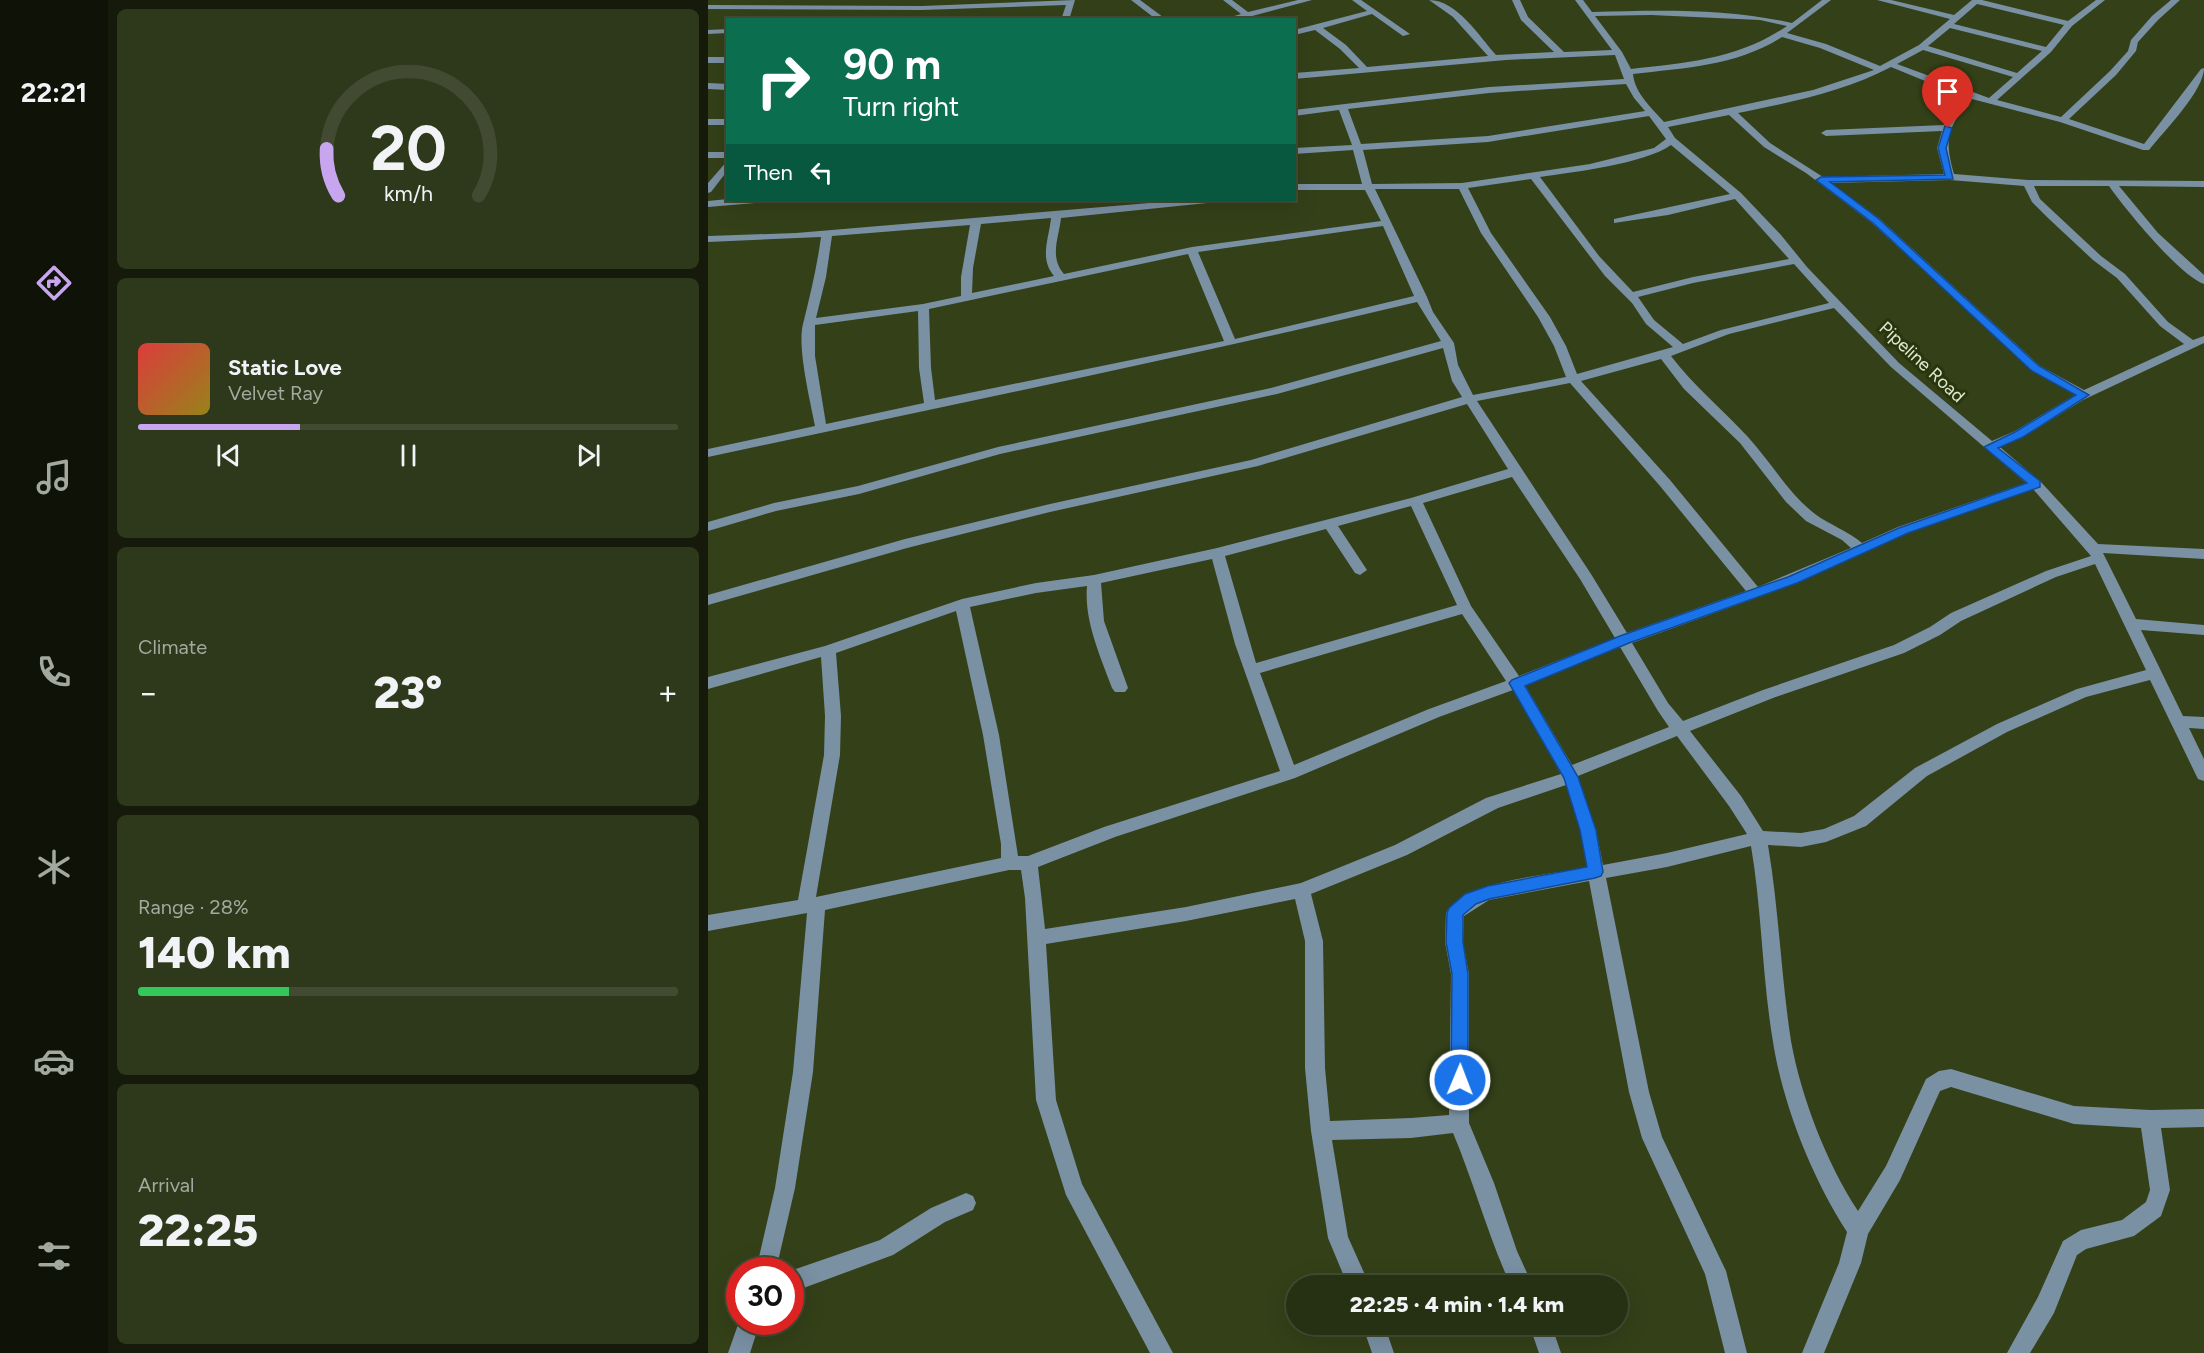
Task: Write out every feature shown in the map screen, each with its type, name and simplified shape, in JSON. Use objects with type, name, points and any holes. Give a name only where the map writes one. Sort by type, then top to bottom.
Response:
[{"type":"street","points":[[855,18],[868,0]]},
{"type":"street","points":[[1135,0],[1160,18]]},
{"type":"street","points":[[1227,0],[1246,14]]},
{"type":"street","points":[[1232,18],[1307,0]]},
{"type":"street","points":[[1356,0],[1406,34]]},
{"type":"street","points":[[1433,0],[1456,15],[1494,58]]},
{"type":"street","points":[[1516,0],[1524,18],[1562,55]]},
{"type":"street","name":"Pipeline Road","points":[[1580,0],[1618,52],[1628,76],[1650,113],[1662,125],[1671,140],[1737,195],[1777,237],[1795,261],[1896,364],[2035,484],[2097,553],[2204,775]]},
{"type":"street","points":[[1296,113],[1628,76],[1726,58],[1754,49],[1781,34],[1827,0]]},
{"type":"street","points":[[1881,0],[2048,50]]},
{"type":"street","points":[[1990,101],[2048,50],[2070,24],[2101,0]]},
{"type":"street","points":[[2063,120],[2113,73],[2132,51],[2134,42],[2155,18],[2176,0]]},
{"type":"street","points":[[708,7],[986,7],[1070,1],[1066,18]]},
{"type":"street","points":[[1662,125],[1816,92],[1882,70],[1922,47],[1977,1],[2070,24]]},
{"type":"street","points":[[1296,33],[1372,12]]},
{"type":"street","points":[[1591,14],[1651,13],[1760,18],[1791,26]]},
{"type":"street","points":[[1318,28],[1334,38],[1357,59],[1365,70]]},
{"type":"street","points":[[708,32],[726,31]]},
{"type":"street","points":[[1781,34],[1823,46],[1882,70]]},
{"type":"street","points":[[1922,47],[2019,76]]},
{"type":"street","points":[[1296,76],[1494,58],[1618,52]]},
{"type":"street","points":[[708,60],[726,60]]},
{"type":"street","points":[[1892,65],[1970,96],[2063,120],[2146,148],[2204,71]]},
{"type":"street","points":[[708,86],[726,87]]},
{"type":"street","points":[[1950,177],[1942,148],[1951,117],[1970,96]]},
{"type":"street","points":[[1343,108],[1358,146],[1368,187],[1422,297],[1427,312],[1448,343],[1452,364],[1470,399],[1624,640],[1664,707],[1735,801],[1758,838],[1766,885],[1782,1041],[1793,1091],[1817,1152],[1845,1210],[1858,1230]]},
{"type":"street","points":[[1731,112],[1767,145],[1821,180],[1876,221],[2036,368],[2084,395]]},
{"type":"street","points":[[1296,151],[1488,139],[1650,113]]},
{"type":"street","points":[[708,122],[726,122]]},
{"type":"street","points":[[1826,133],[1948,128]]},
{"type":"street","points":[[1296,187],[1461,186],[1590,167],[1657,150],[1671,140]]},
{"type":"street","points":[[708,155],[726,155]]},
{"type":"street","points":[[708,190],[726,166]]},
{"type":"street","points":[[1534,176],[1579,233],[1589,250],[1650,322],[1681,348]]},
{"type":"street","points":[[1821,180],[1950,177],[2028,183],[2204,184]]},
{"type":"street","points":[[2028,183],[2036,200],[2052,216],[2079,238],[2097,258],[2121,276],[2164,324],[2192,344]]},
{"type":"street","points":[[2112,183],[2130,209],[2155,236],[2204,280]]},
{"type":"street","points":[[1461,186],[1486,233],[1544,317],[1560,346],[1573,379],[1665,483],[1755,593]]},
{"type":"street","points":[[1618,221],[1668,213],[1737,195]]},
{"type":"street","points":[[708,204],[743,201]]},
{"type":"street","points":[[708,239],[827,233],[1154,207],[1199,201]]},
{"type":"street","points":[[1056,214],[1056,226],[1048,259],[1054,271],[1061,277]]},
{"type":"street","points":[[967,297],[965,275],[974,245],[976,220]]},
{"type":"street","points":[[808,323],[923,307],[1192,250],[1386,223]]},
{"type":"street","points":[[821,428],[809,356],[808,323],[820,277],[827,233]]},
{"type":"street","points":[[1192,250],[1231,343]]},
{"type":"street","points":[[1629,296],[1693,280],[1795,261]]},
{"type":"street","points":[[708,453],[930,404],[1231,343],[1422,297]]},
{"type":"street","points":[[708,600],[905,544],[1050,508],[1253,463],[1470,399],[1573,379],[1664,355],[1725,332],[1837,304]]},
{"type":"street","points":[[923,307],[926,346],[923,366],[930,404]]},
{"type":"street","points":[[1990,447],[2019,434],[2084,395],[2204,339]]},
{"type":"street","points":[[708,526],[774,507],[859,490],[998,452],[1273,391],[1448,343]]},
{"type":"street","points":[[1664,355],[1688,386],[1744,440],[1791,499],[1811,518],[1847,537],[1861,549]]},
{"type":"street","points":[[708,683],[828,650],[962,604],[1036,588],[1094,580],[1217,553],[1415,501],[1516,471]]},
{"type":"street","points":[[708,924],[1019,863],[1289,774],[1434,713],[1624,640],[1755,593],[1954,511],[2035,484]]},
{"type":"street","points":[[1415,501],[1465,608],[1516,683],[1569,775],[1588,830],[1639,1092],[1652,1138],[1695,1233],[1715,1270],[1736,1353]]},
{"type":"street","points":[[1330,524],[1360,570]]},
{"type":"street","points":[[1217,553],[1251,670],[1289,774]]},
{"type":"street","points":[[1036,938],[1186,914],[1300,890],[1351,872],[1401,850],[1491,803],[1569,775],[1679,728],[1899,649],[1935,631],[1956,617],[2097,553],[2204,554]]},
{"type":"street","points":[[1094,580],[1092,595],[1096,613],[1120,688]]},
{"type":"street","points":[[962,604],[990,723],[1004,816],[1019,863],[1034,898],[1046,1100],[1073,1188],[1162,1353]]},
{"type":"street","points":[[1251,670],[1465,608]]},
{"type":"street","points":[[2132,624],[2204,630]]},
{"type":"street","points":[[769,1257],[784,1188],[803,1072],[811,904],[832,753],[832,705],[828,650]]},
{"type":"street","points":[[1517,1275],[1507,1254],[1484,1183],[1459,1123],[1460,974],[1455,942],[1455,913],[1470,899],[1488,892],[1667,860],[1758,838],[1801,840],[1827,835],[1860,821],[1921,772],[2002,728],[2082,693],[2156,673]]},
{"type":"street","points":[[2178,721],[2204,723]]},
{"type":"street","points":[[1300,890],[1314,941],[1315,1068],[1321,1131],[1338,1238],[1354,1275]]},
{"type":"street","points":[[1813,1353],[1850,1263],[1858,1230],[1893,1173],[1933,1085],[1939,1080],[1950,1078],[2074,1115],[2150,1119],[2204,1118]]},
{"type":"street","points":[[2018,1353],[2046,1305],[2070,1248],[2081,1240],[2127,1229],[2154,1209],[2160,1190],[2150,1119]]},
{"type":"street","points":[[1321,1131],[1411,1128],[1459,1123]]},
{"type":"street","points":[[804,1277],[886,1248],[938,1215],[966,1203]]},
{"type":"street","points":[[739,1353],[745,1335]]},
{"type":"street","points":[[1376,1335],[1383,1353]]},
{"type":"street","points":[[1544,1335],[1550,1353]]},
{"type":"route","points":[[1460,1080],[1460,974],[1455,942],[1455,913],[1470,899],[1488,892],[1595,872],[1588,830],[1571,777],[1516,683],[1624,640],[1792,580],[1904,530],[2035,484],[1990,447],[2019,434],[2084,395],[2036,368],[1969,309],[1876,221],[1821,180],[1866,177],[1950,177],[1942,148],[1948,128]]}]
